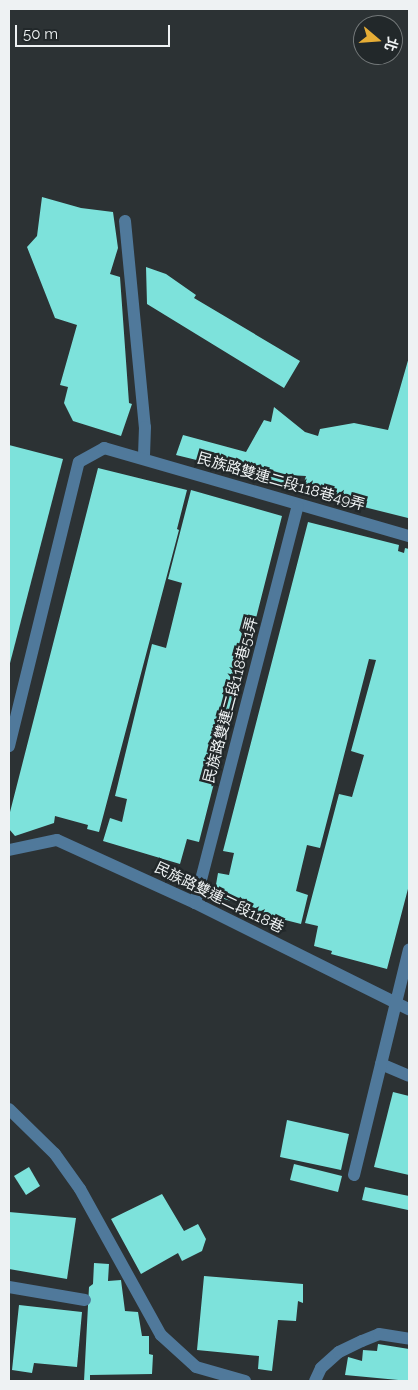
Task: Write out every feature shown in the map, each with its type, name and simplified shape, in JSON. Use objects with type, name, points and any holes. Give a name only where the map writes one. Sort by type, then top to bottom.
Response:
[{"type":"lane","points":[[125,220],[145,428],[144,458]]},
{"type":"lane","name":"民族路雙連二段118巷49弄","points":[[9,746],[79,462],[104,448],[144,458],[298,506],[409,536]]},
{"type":"lane","name":"民族路雙連二段118巷51弄","points":[[195,903],[298,506]]},
{"type":"lane","name":"民族路雙連二段118巷","points":[[9,850],[57,840],[195,903],[409,1009]]},
{"type":"lane","points":[[354,1175],[409,950]]},
{"type":"lane","points":[[381,1064],[409,1076]]},
{"type":"lane","points":[[9,1109],[55,1154],[80,1189],[161,1335],[196,1367],[245,1381]]},
{"type":"lane","points":[[9,1287],[85,1300]]},
{"type":"lane","points":[[315,1381],[321,1368],[333,1357],[362,1341],[379,1334],[409,1340]]},
{"type":"building","points":[[42,197],[81,208],[113,212],[118,248],[110,274],[120,277],[129,403],[132,404],[121,436],[73,421],[64,403],[68,387],[60,385],[77,325],[55,318],[27,247],[37,236]]},
{"type":"building","points":[[146,267],[166,274],[196,295],[194,298],[300,361],[284,388],[147,304]]},
{"type":"building","points":[[409,357],[408,518],[316,495],[317,492],[302,488],[306,476],[288,475],[284,486],[258,478],[258,475],[176,455],[183,435],[246,452],[264,420],[271,422],[274,407],[305,432],[318,436],[320,429],[354,423],[388,430]]},
{"type":"building","points":[[9,445],[63,459],[9,667]]},
{"type":"building","points":[[98,468],[187,490],[177,529],[179,530],[99,832],[87,829],[88,825],[55,816],[54,823],[15,836],[9,829],[9,816]]},
{"type":"building","points":[[191,490],[282,516],[199,842],[187,839],[180,864],[103,841],[110,818],[122,822],[127,799],[115,796],[152,644],[166,648],[182,583],[168,579]]},
{"type":"building","points":[[308,522],[399,545],[398,551],[404,553],[405,548],[409,549],[409,885],[387,969],[331,954],[332,951],[314,946],[318,926],[305,923],[339,794],[352,797],[364,755],[351,751],[376,660],[369,659],[320,848],[307,845],[296,891],[308,895],[301,924],[254,912],[255,908],[214,896],[218,873],[229,875],[234,853],[223,851]]},
{"type":"building","points":[[393,1092],[409,1096],[409,1175],[374,1167]]},
{"type":"building","points":[[287,1120],[349,1134],[341,1170],[280,1157]]},
{"type":"building","points":[[294,1164],[342,1176],[338,1192],[290,1180]]},
{"type":"building","points":[[29,1167],[40,1186],[26,1195],[14,1176]]},
{"type":"building","points":[[365,1187],[409,1196],[408,1210],[362,1200]]},
{"type":"building","points":[[162,1194],[184,1231],[198,1224],[206,1239],[202,1251],[182,1261],[178,1253],[141,1274],[111,1219]]},
{"type":"building","points":[[9,1212],[76,1218],[67,1279],[9,1269]]},
{"type":"building","points":[[94,1263],[109,1264],[108,1281],[121,1280],[125,1311],[138,1312],[142,1336],[149,1336],[149,1354],[153,1355],[152,1374],[90,1375],[90,1381],[84,1381],[89,1287],[93,1284]]},
{"type":"building","points":[[204,1276],[303,1284],[303,1303],[298,1301],[296,1321],[278,1320],[272,1371],[258,1369],[259,1356],[197,1350]]},
{"type":"building","points":[[19,1305],[82,1312],[77,1367],[34,1363],[32,1373],[12,1370]]},
{"type":"building","points":[[378,1344],[409,1349],[409,1381],[345,1375],[348,1357],[362,1361],[363,1350],[377,1351]]}]
